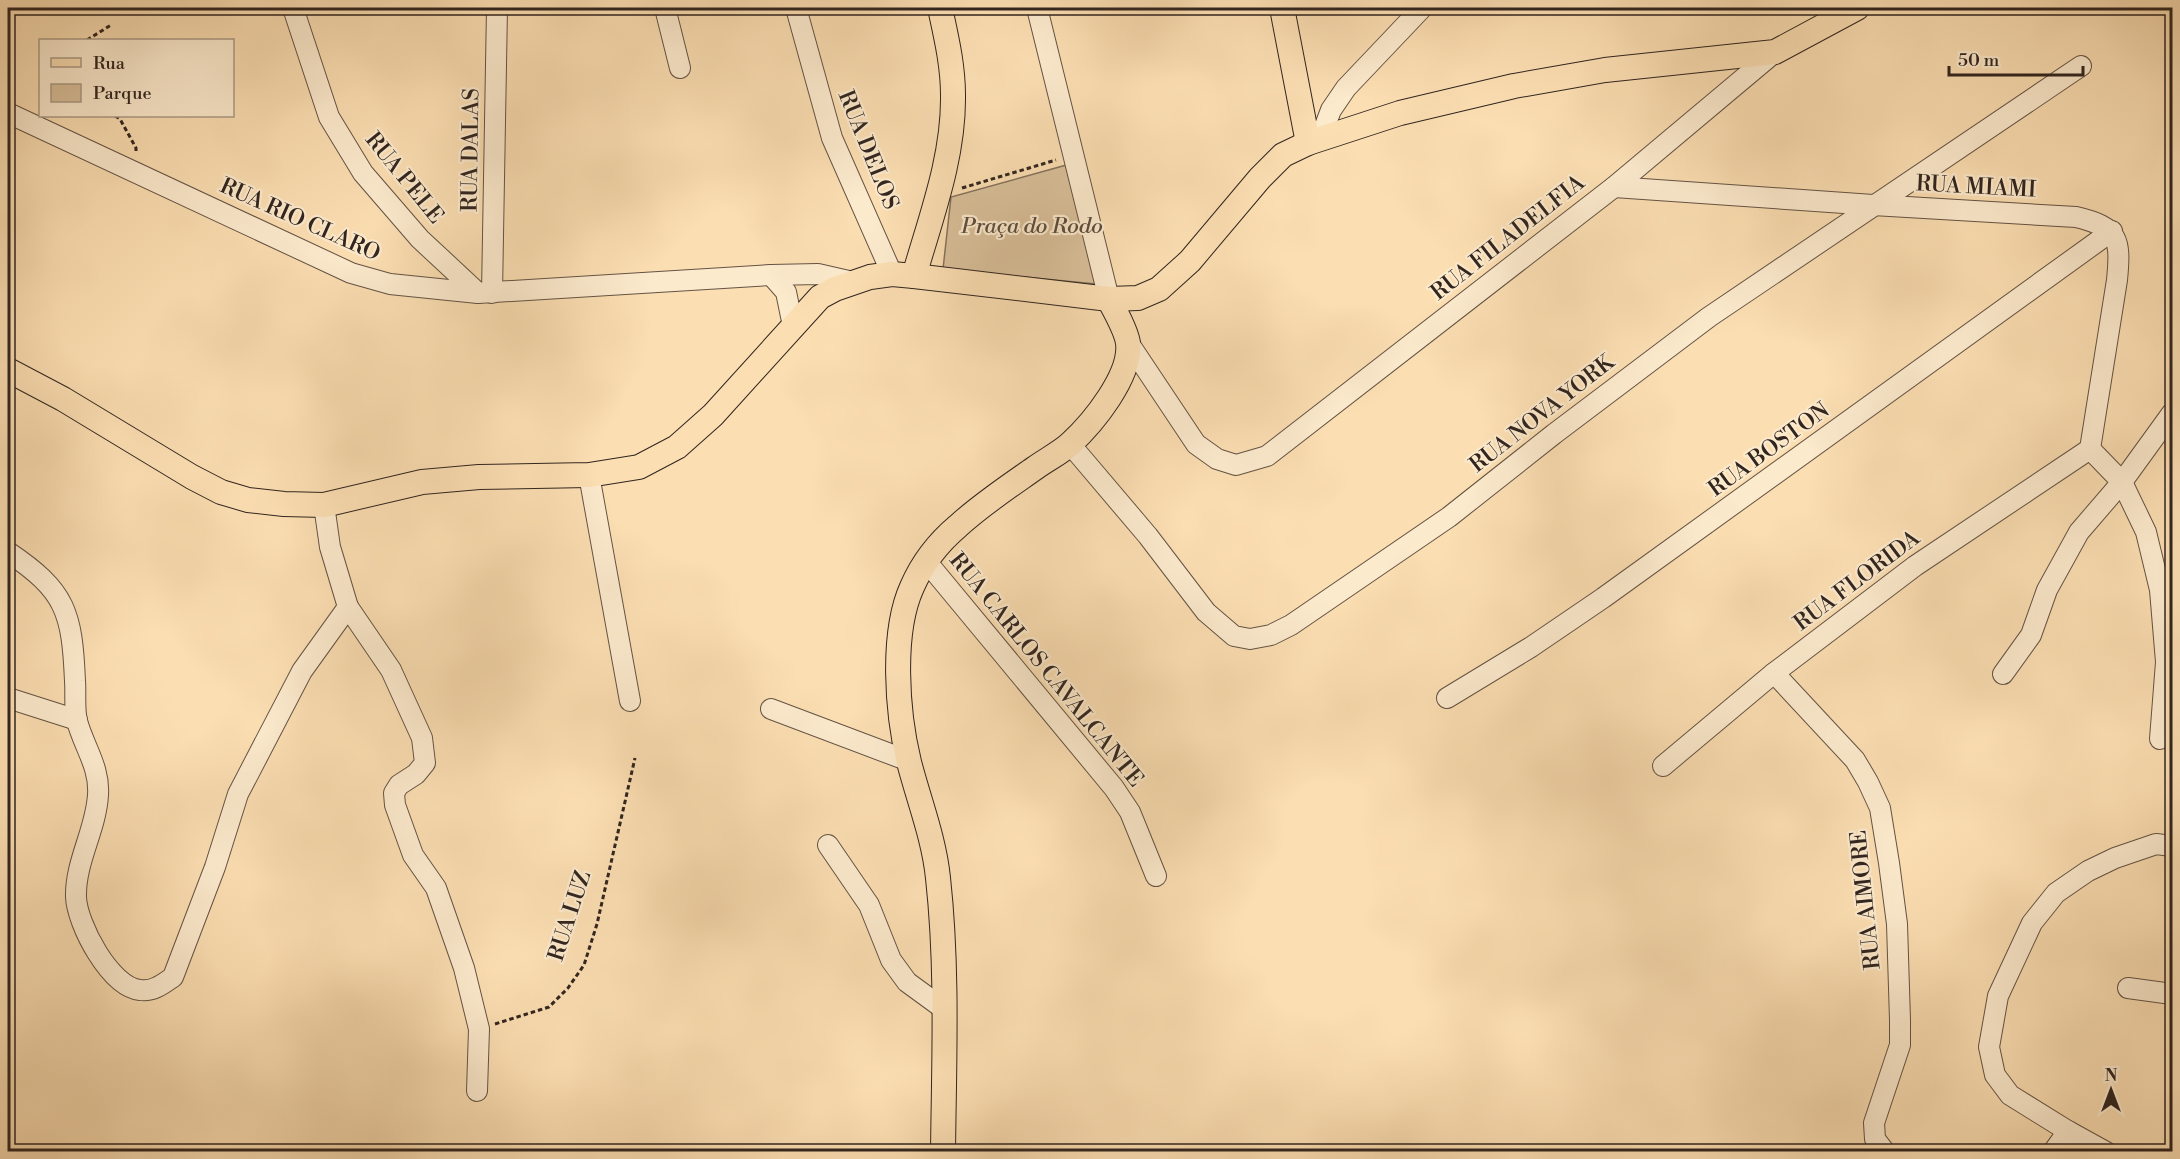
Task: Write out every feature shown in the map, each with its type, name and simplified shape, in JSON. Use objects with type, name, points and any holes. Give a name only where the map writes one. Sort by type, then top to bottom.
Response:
[{"type":"main road","points":[[903,275],[940,194],[951,124],[953,95],[950,56],[940,8]]},
{"type":"main road","points":[[1282,8],[1314,141]]},
{"type":"main road","points":[[8,370],[63,399],[192,477],[221,492],[248,500],[324,505],[422,482],[479,477],[589,475],[639,467],[677,447],[713,414],[820,297],[853,282],[903,275],[1109,299],[1138,298],[1159,289],[1190,261],[1260,178],[1283,155],[1314,141],[1400,113],[1514,86],[1605,70],[1775,52],[1857,8]]},
{"type":"main road","points":[[943,1152],[942,923],[931,831],[909,760],[900,711],[899,651],[903,615],[912,587],[927,561],[955,528],[986,502],[1070,444],[1109,399],[1122,378],[1127,359],[1128,342],[1109,299]]},
{"type":"street","name":"RUA PELE","points":[[294,8],[329,117],[363,173],[420,238],[485,293]]},
{"type":"street","name":"RUA DALAS","points":[[485,293],[497,8]]},
{"type":"street","points":[[665,8],[680,68]]},
{"type":"street","name":"RUA DELOS","points":[[796,8],[832,138],[903,275]]},
{"type":"street","points":[[1037,8],[1109,299]]},
{"type":"street","points":[[1314,141],[1346,88],[1422,8]]},
{"type":"street","name":"RUA FILADELFIA","points":[[1128,342],[1196,444],[1217,459],[1236,465],[1267,456],[1614,187],[1775,52]]},
{"type":"street","name":"RUA NOVA YORK","points":[[1070,444],[1148,536],[1206,612],[1234,636],[1250,639],[1271,635],[1291,625],[1449,517],[1709,317],[2081,66]]},
{"type":"street","name":"RUA RIO CLARO","points":[[8,113],[351,273],[390,284],[485,293],[771,275],[818,274],[853,282]]},
{"type":"street","name":"RUA MIAMI","points":[[1614,187],[2076,217],[2096,221],[2112,231]]},
{"type":"street","points":[[2112,231],[2120,252],[2090,449],[2122,482],[2146,532],[2160,591],[2166,662],[2160,740]]},
{"type":"street","name":"RUA BOSTON","points":[[1447,698],[1531,647],[1603,598],[2112,231]]},
{"type":"street","points":[[771,275],[786,292],[793,326]]},
{"type":"street","points":[[2003,674],[2031,635],[2047,591],[2079,532],[2122,482],[2172,413]]},
{"type":"street","name":"RUA FLORIDA","points":[[1663,766],[1774,673],[1915,566],[2090,449]]},
{"type":"street","points":[[589,475],[630,700]]},
{"type":"street","points":[[324,505],[330,547],[348,607],[391,670],[425,748],[425,763],[416,774],[399,784],[394,794],[394,805],[413,855],[436,888],[464,968],[479,1029],[477,1091]]},
{"type":"street","points":[[8,552],[32,568],[51,586],[66,610],[71,632],[77,720],[98,779],[94,822],[78,877],[76,898],[81,920],[106,964],[125,985],[140,990],[158,988],[173,977],[207,888],[238,794],[302,672],[348,607]]},
{"type":"street","name":"RUA CARLOS CAVALCANTE","points":[[927,561],[1114,788],[1130,812],[1156,876]]},
{"type":"street","name":"RUA AIMORE","points":[[1774,673],[1855,760],[1869,782],[1880,808],[1897,924],[1900,1020],[1900,1045],[1874,1123],[1875,1139],[1885,1152]]},
{"type":"street","points":[[8,698],[77,720]]},
{"type":"street","points":[[771,710],[909,760]]},
{"type":"street","points":[[2106,1152],[2010,1095],[1995,1075],[1989,1047],[1998,996],[2032,923],[2056,893],[2088,871],[2115,858],[2156,844],[2172,846]]},
{"type":"street","points":[[828,845],[869,905],[891,960],[907,982],[944,1009]]},
{"type":"street","points":[[2128,988],[2172,994]]},
{"type":"street","points":[[2053,1152],[2068,1131]]},
{"type":"path","points":[[89,39],[111,25]]},
{"type":"path","points":[[117,117],[136,148],[131,171]]},
{"type":"path","points":[[940,194],[1073,155]]},
{"type":"path","name":"RUA LUZ","points":[[479,1029],[549,1007],[568,988],[584,965],[597,924],[635,758]]},
{"type":"green space","name":"Praça do Rodo","points":[[1070,164],[1096,284],[943,269],[951,197]]}]
